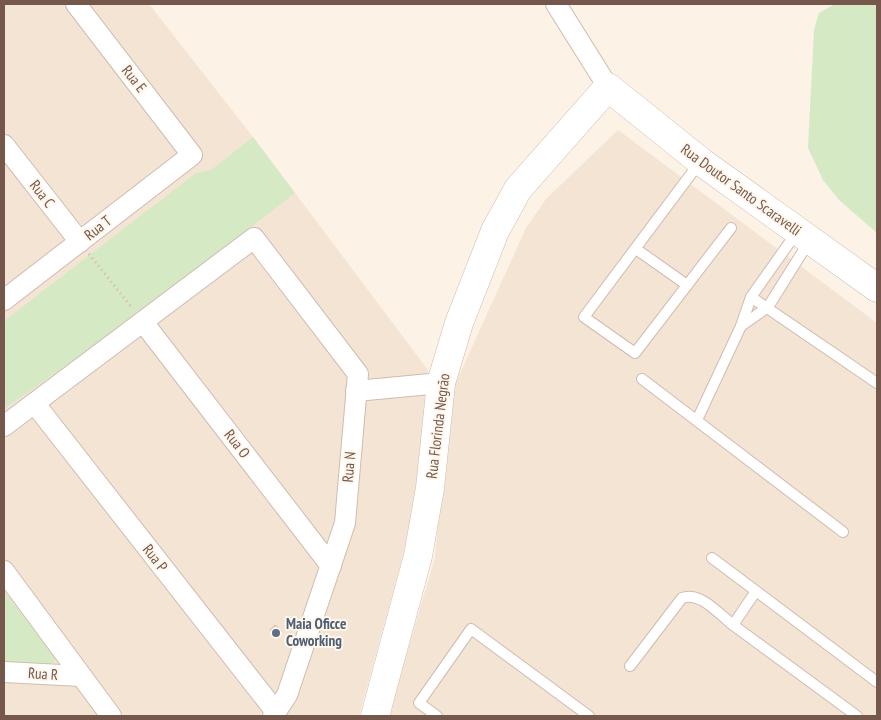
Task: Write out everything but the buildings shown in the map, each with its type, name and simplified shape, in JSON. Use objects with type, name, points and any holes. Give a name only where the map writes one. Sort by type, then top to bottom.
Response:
[{"type":"street","name":"Rua E","points":[[76,4],[192,155]]},
{"type":"street","points":[[556,4],[608,87]]},
{"type":"street","name":"Rua Doutor Santo Scaravelli","points":[[608,87],[700,162],[877,288]]},
{"type":"street","name":"Rua Florinda Negrão","points":[[375,716],[418,556],[430,488],[441,383],[462,314],[495,231],[518,189],[608,87]]},
{"type":"street","name":"Rua C","points":[[4,145],[80,242]]},
{"type":"street","name":"Rua T","points":[[4,300],[192,155]]},
{"type":"street","name":"Rua N","points":[[143,322],[254,238],[358,374],[345,523],[287,695],[274,714]]},
{"type":"street","points":[[4,426],[143,322]]},
{"type":"street","name":"Rua O","points":[[143,322],[331,566]]},
{"type":"street","points":[[356,391],[441,383]]},
{"type":"street","name":"Rua P","points":[[35,404],[274,714]]},
{"type":"street","points":[[4,571],[111,716]]},
{"type":"street","name":"Rua R","points":[[4,672],[81,676]]},
{"type":"lane","points":[[700,162],[584,317],[635,354],[731,228]]},
{"type":"lane","points":[[697,420],[742,326],[751,297],[804,236]]},
{"type":"lane","points":[[742,326],[768,306],[804,236]]},
{"type":"lane","points":[[636,248],[687,286]]},
{"type":"lane","points":[[751,297],[768,306],[877,383]]},
{"type":"lane","points":[[642,378],[844,532]]},
{"type":"lane","points":[[712,558],[877,682]]},
{"type":"lane","points":[[733,625],[756,591]]},
{"type":"lane","points":[[630,666],[682,598],[689,595],[698,598],[857,716]]},
{"type":"lane","points":[[437,716],[419,702],[472,630],[589,716]]},
{"type":"path","points":[[80,242],[143,322]]},
{"type":"shaded area","points":[[4,4],[149,4],[253,137],[428,370],[418,483],[402,559],[359,716],[4,716]]},
{"type":"shaded area","points":[[618,130],[877,323],[877,716],[388,716],[435,558],[448,400],[526,228],[546,199]]},
{"type":"green space","points":[[835,4],[877,4],[877,233],[839,200],[823,180],[808,148],[814,30],[819,13]]},
{"type":"green space","points":[[253,137],[295,193],[138,315],[4,409],[4,321],[196,173],[211,170]]},
{"type":"green space","points":[[4,591],[56,659],[49,665],[4,662]]},
{"type":"place","name":"Maia Oficce Coworking","points":[[276,633]]}]
